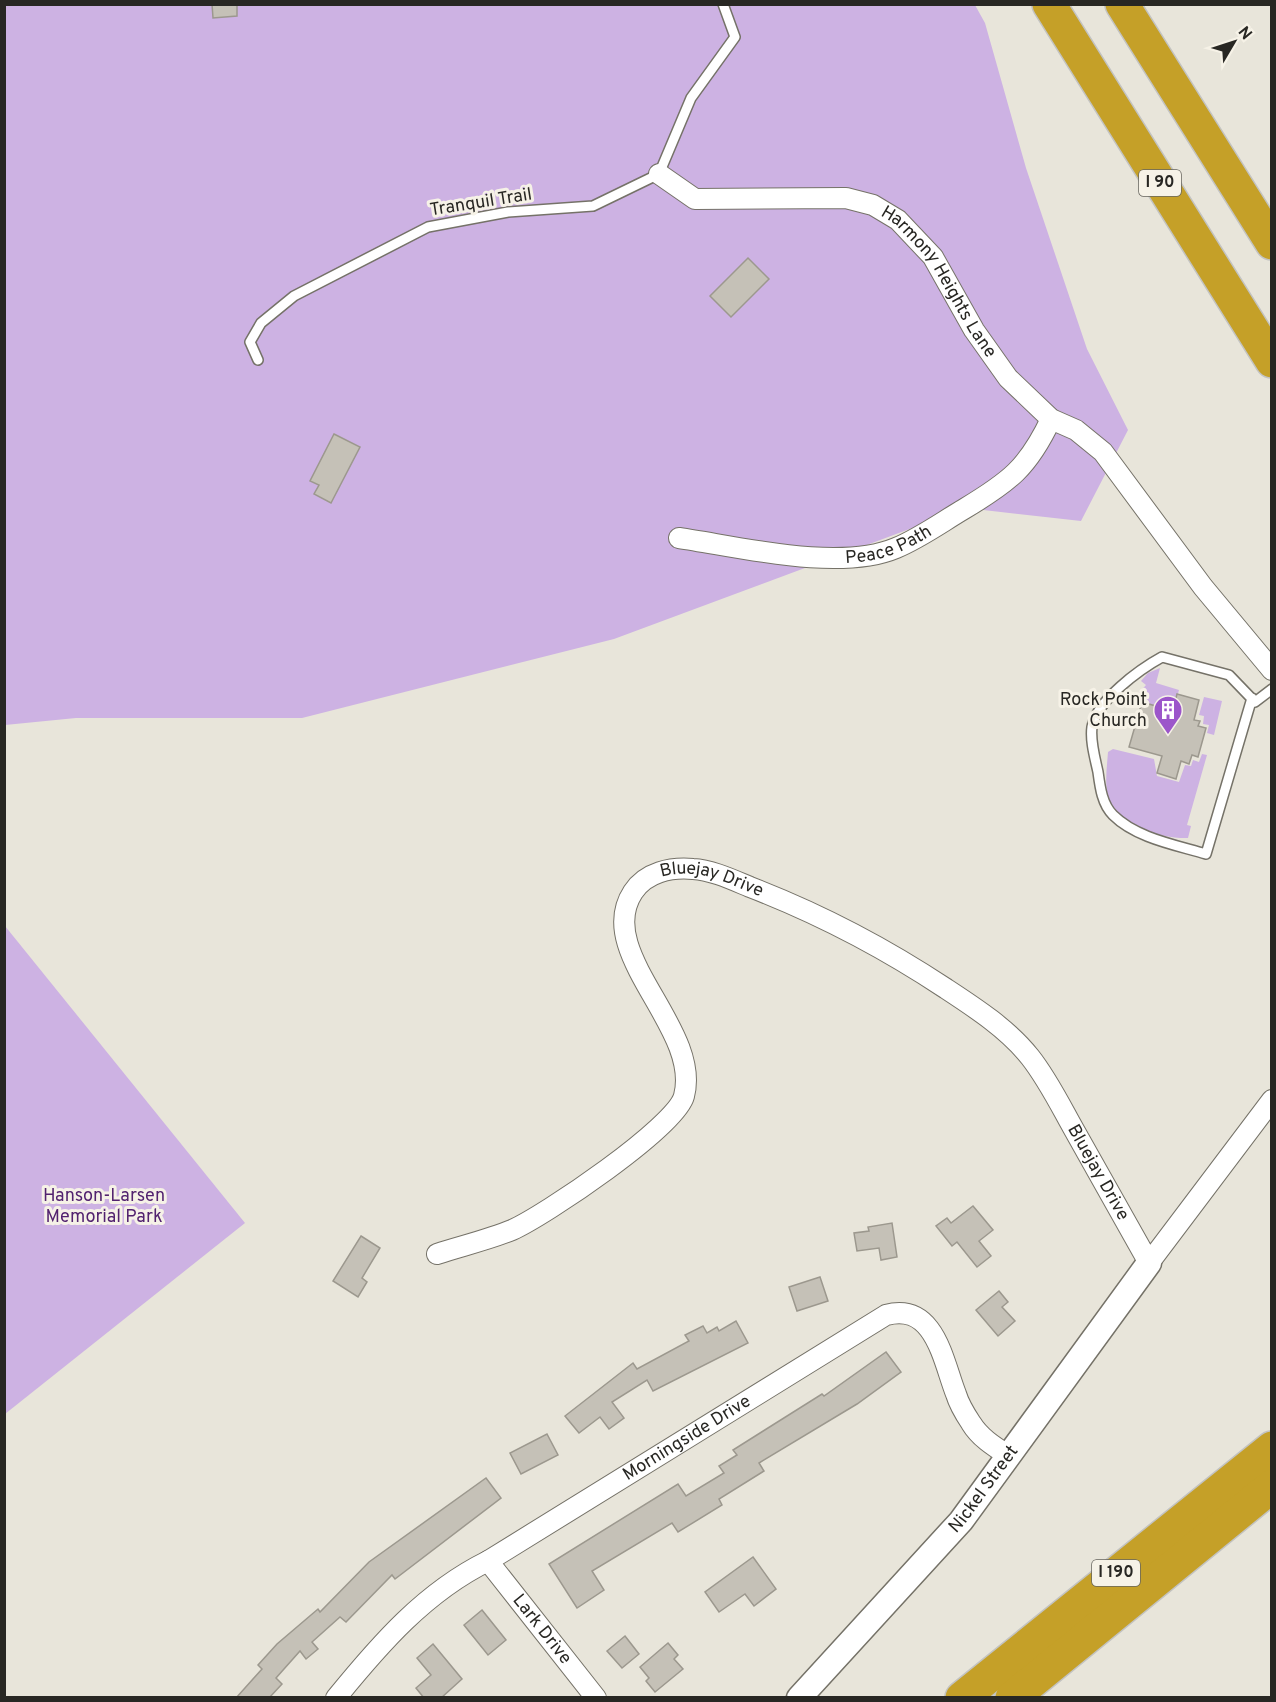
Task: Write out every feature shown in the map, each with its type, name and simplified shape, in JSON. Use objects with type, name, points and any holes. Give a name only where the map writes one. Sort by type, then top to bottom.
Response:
[{"type":"highway","name":"I 90","points":[[1048,4],[1272,361]]},
{"type":"highway","points":[[1122,4],[1272,243]]},
{"type":"highway","name":"I 190","points":[[962,1698],[1272,1448]]},
{"type":"highway","name":"I 190","points":[[1011,1698],[1272,1486]]},
{"type":"highway","name":"I 190","points":[[1116,1614],[1209,1548],[1272,1511]]},
{"type":"street","name":"Harmony Heights Lane","points":[[659,174],[695,199],[846,198],[873,205],[898,220],[933,257],[992,358],[1008,378],[1051,419],[1076,430],[1103,452],[1203,587],[1272,670]]},
{"type":"street","name":"Peace Path","points":[[679,538],[823,558],[868,555],[895,548],[1004,485],[1038,445],[1051,419]]},
{"type":"street","name":"Bluejay Drive","points":[[437,1254],[513,1229],[634,1148],[672,1117],[684,1098],[685,1078],[680,1053],[667,1021],[625,939],[624,915],[633,892],[650,875],[672,869],[696,869],[786,901],[881,947],[972,1006],[1010,1037],[1029,1056],[1052,1090],[1149,1263]]},
{"type":"street","points":[[1149,1263],[1272,1100]]},
{"type":"street","name":"Nickel Street","points":[[798,1698],[961,1521],[1149,1263]]},
{"type":"street","name":"Morningside Drive","points":[[336,1698],[383,1641],[429,1599],[464,1573],[488,1561],[886,1315],[900,1311],[920,1319],[937,1340],[956,1397],[972,1425],[986,1441],[1009,1456]]},
{"type":"street","name":"Lark Drive","points":[[488,1561],[596,1698]]},
{"type":"lane","points":[[659,174],[692,98],[735,37],[723,4]]},
{"type":"lane","name":"Tranquil Trail","points":[[258,360],[250,342],[261,323],[294,296],[428,226],[508,212],[592,206],[659,174]]},
{"type":"lane","points":[[1252,698],[1206,854],[1140,832],[1119,820],[1107,808],[1094,755],[1092,727],[1097,711],[1106,700],[1151,663],[1162,657],[1230,675],[1252,698],[1255,702],[1272,689]]},
{"type":"green space","points":[[5,5],[975,5],[985,23],[1026,168],[1087,349],[1128,430],[1081,521],[966,508],[614,639],[302,718],[76,718],[5,725]]},
{"type":"green space","points":[[1160,668],[1156,683],[1179,690],[1173,711],[1142,702],[1135,697],[1146,685],[1141,681],[1148,673]]},
{"type":"green space","points":[[1204,697],[1222,701],[1214,735],[1207,733],[1209,725],[1203,724],[1204,716],[1199,715]]},
{"type":"green space","points":[[1113,749],[1154,759],[1157,776],[1179,782],[1185,765],[1191,766],[1193,760],[1199,762],[1202,754],[1207,755],[1187,825],[1191,826],[1188,838],[1167,836],[1143,829],[1132,824],[1114,809],[1107,795],[1106,783],[1108,752]]},
{"type":"green space","name":"Hanson-Larsen Memorial Park","points":[[5,926],[245,1223],[4,1414]]},
{"type":"building","points":[[212,4],[237,4],[237,16],[213,18]]},
{"type":"building","points":[[748,258],[769,279],[731,317],[710,296]]},
{"type":"building","points":[[334,434],[360,447],[331,503],[314,494],[319,485],[310,481]]},
{"type":"building","name":"Rock Point Church","points":[[1177,694],[1199,700],[1194,720],[1200,721],[1198,726],[1206,728],[1198,757],[1192,755],[1189,764],[1181,761],[1176,779],[1157,773],[1162,756],[1129,747],[1142,702],[1173,711]]},
{"type":"building","points":[[973,1206],[993,1230],[979,1241],[991,1256],[977,1267],[957,1242],[952,1246],[936,1226],[947,1218],[951,1223]]},
{"type":"building","points":[[892,1223],[897,1257],[881,1260],[879,1248],[857,1251],[854,1233],[869,1231],[868,1227]]},
{"type":"building","points":[[361,1236],[380,1248],[362,1278],[367,1282],[358,1297],[333,1281]]},
{"type":"building","points":[[820,1277],[828,1301],[797,1311],[789,1287]]},
{"type":"building","points":[[999,1291],[1008,1302],[1002,1307],[1015,1321],[998,1336],[976,1310]]},
{"type":"building","points":[[736,1321],[748,1343],[653,1391],[647,1380],[612,1402],[624,1418],[609,1429],[600,1417],[579,1433],[565,1416],[633,1363],[637,1369],[689,1341],[685,1335],[703,1326],[707,1333],[717,1327],[719,1331]]},
{"type":"building","points":[[886,1352],[901,1372],[857,1404],[759,1463],[764,1471],[719,1499],[722,1505],[678,1532],[672,1523],[592,1571],[604,1590],[577,1608],[549,1564],[678,1484],[686,1496],[724,1473],[719,1466],[737,1455],[733,1450],[822,1394],[824,1396]]},
{"type":"building","points":[[547,1434],[558,1455],[521,1474],[510,1453]]},
{"type":"building","points":[[486,1478],[501,1498],[395,1579],[392,1575],[346,1622],[340,1617],[312,1642],[318,1649],[306,1659],[300,1651],[276,1678],[282,1684],[269,1698],[236,1698],[262,1669],[258,1665],[277,1644],[318,1609],[320,1612],[369,1562]]},
{"type":"building","points":[[753,1557],[776,1589],[754,1606],[745,1594],[719,1612],[705,1592]]},
{"type":"building","points":[[482,1610],[506,1640],[488,1655],[464,1625]]},
{"type":"building","points":[[625,1636],[639,1654],[622,1668],[607,1651]]},
{"type":"building","points":[[668,1643],[678,1655],[674,1659],[683,1669],[655,1692],[646,1681],[649,1678],[640,1667]]},
{"type":"building","points":[[433,1644],[462,1679],[441,1698],[424,1698],[416,1688],[431,1675],[417,1658]]},
{"type":"place","name":"Rock Point Church","points":[[1168,736]]}]
